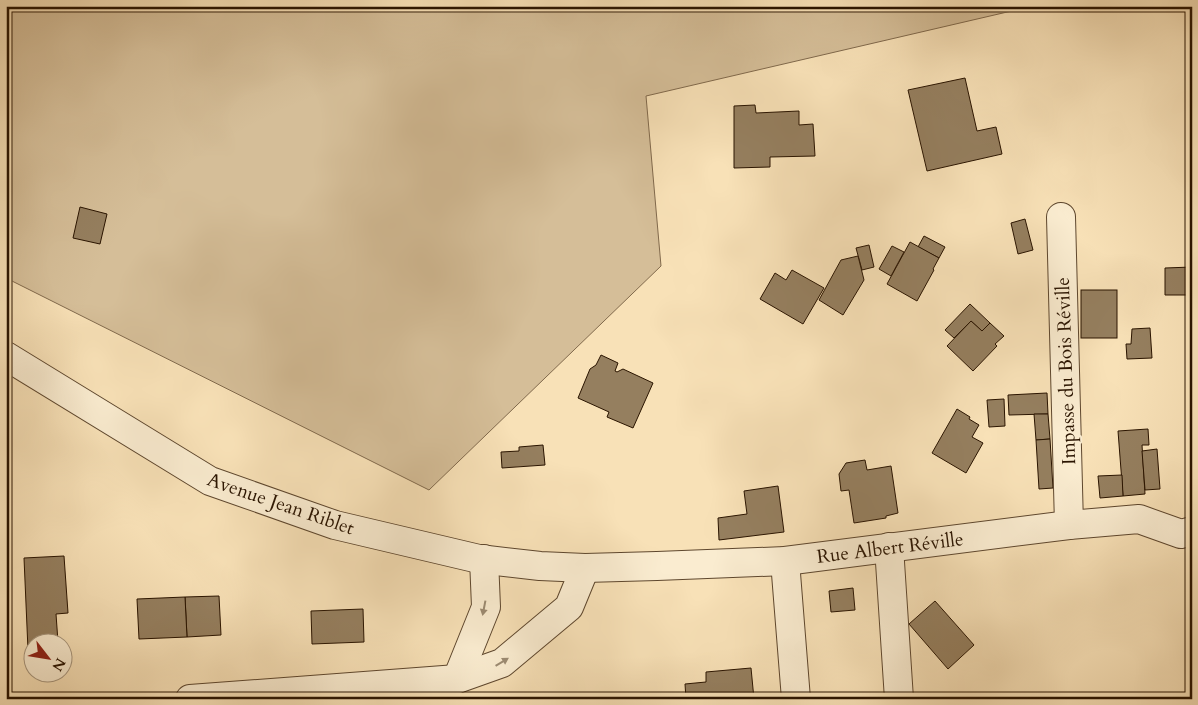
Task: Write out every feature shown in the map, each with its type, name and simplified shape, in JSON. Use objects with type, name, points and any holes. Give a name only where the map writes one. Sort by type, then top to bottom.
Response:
[{"type":"street","name":"Impasse du Bois Réville","points":[[1060,217],[1069,525]]},
{"type":"street","name":"Avenue Jean Riblet","points":[[6,356],[210,481],[335,525],[484,559],[540,566],[585,568]]},
{"type":"street","name":"Rue Albert Réville","points":[[585,568],[785,561],[1069,525],[1139,519],[1188,538]]},
{"type":"street","points":[[889,547],[899,699]]},
{"type":"street","points":[[457,679],[486,607],[484,559]]},
{"type":"street","points":[[785,561],[796,699]]},
{"type":"street","points":[[190,699],[457,679],[502,664],[569,607],[585,568]]},
{"type":"shaded area","points":[[6,6],[1033,6],[646,96],[661,266],[429,490],[6,278]]},
{"type":"building","points":[[965,78],[977,131],[996,127],[1002,154],[927,171],[908,90]]},
{"type":"building","points":[[755,105],[756,113],[799,111],[799,125],[813,124],[815,156],[770,157],[770,167],[734,168],[734,106]]},
{"type":"building","points":[[80,207],[107,214],[100,244],[73,238]]},
{"type":"building","points":[[1025,219],[1033,250],[1018,254],[1011,223]]},
{"type":"building","points":[[924,236],[945,247],[939,258],[918,247]]},
{"type":"building","points":[[910,242],[939,258],[917,301],[887,284]]},
{"type":"building","points":[[869,245],[874,267],[862,270],[856,248]]},
{"type":"building","points":[[892,246],[904,252],[891,276],[879,269]]},
{"type":"building","points":[[858,256],[864,280],[843,315],[819,300],[841,260]]},
{"type":"building","points":[[1192,267],[1192,295],[1165,295],[1165,268]]},
{"type":"building","points":[[792,270],[824,288],[803,324],[760,299],[775,273],[786,280]]},
{"type":"building","points":[[1081,290],[1117,290],[1117,338],[1081,338]]},
{"type":"building","points":[[970,304],[990,323],[982,331],[971,321],[954,338],[945,330]]},
{"type":"building","points":[[971,321],[982,331],[990,323],[1004,336],[973,371],[947,346]]},
{"type":"building","points":[[1150,328],[1152,358],[1127,359],[1126,344],[1131,344],[1132,329]]},
{"type":"building","points":[[601,355],[618,363],[615,371],[623,369],[653,383],[633,428],[607,417],[609,412],[578,398],[590,369],[596,365]]},
{"type":"building","points":[[1047,393],[1048,414],[1009,415],[1008,395]]},
{"type":"building","points":[[1004,399],[1005,426],[989,427],[987,400]]},
{"type":"building","points":[[957,409],[979,425],[972,437],[983,443],[966,473],[932,453]]},
{"type":"building","points":[[1034,414],[1048,414],[1050,439],[1036,440]]},
{"type":"building","points":[[1148,429],[1149,445],[1142,445],[1145,494],[1123,496],[1118,431]]},
{"type":"building","points":[[1050,439],[1053,488],[1039,489],[1036,440]]},
{"type":"building","points":[[543,445],[545,465],[502,468],[501,452],[519,451],[519,447]]},
{"type":"building","points":[[1157,449],[1160,489],[1145,490],[1142,451]]},
{"type":"building","points":[[865,460],[867,470],[891,466],[898,513],[886,516],[886,518],[854,523],[849,490],[841,491],[839,474],[846,463]]},
{"type":"building","points":[[1122,475],[1123,496],[1100,498],[1098,476]]},
{"type":"building","points":[[778,486],[784,532],[719,540],[718,518],[747,514],[744,491]]},
{"type":"building","points":[[64,556],[68,613],[56,614],[57,632],[27,632],[24,558]]},
{"type":"building","points":[[853,588],[855,610],[831,612],[829,591]]},
{"type":"building","points":[[219,596],[221,635],[187,637],[185,597]]},
{"type":"building","points":[[185,597],[187,637],[139,639],[137,599]]},
{"type":"building","points":[[935,601],[974,645],[948,669],[909,624]]},
{"type":"building","points":[[363,609],[364,642],[312,644],[311,611]]},
{"type":"building","points":[[751,668],[754,699],[686,699],[685,684],[706,682],[706,672]]}]
